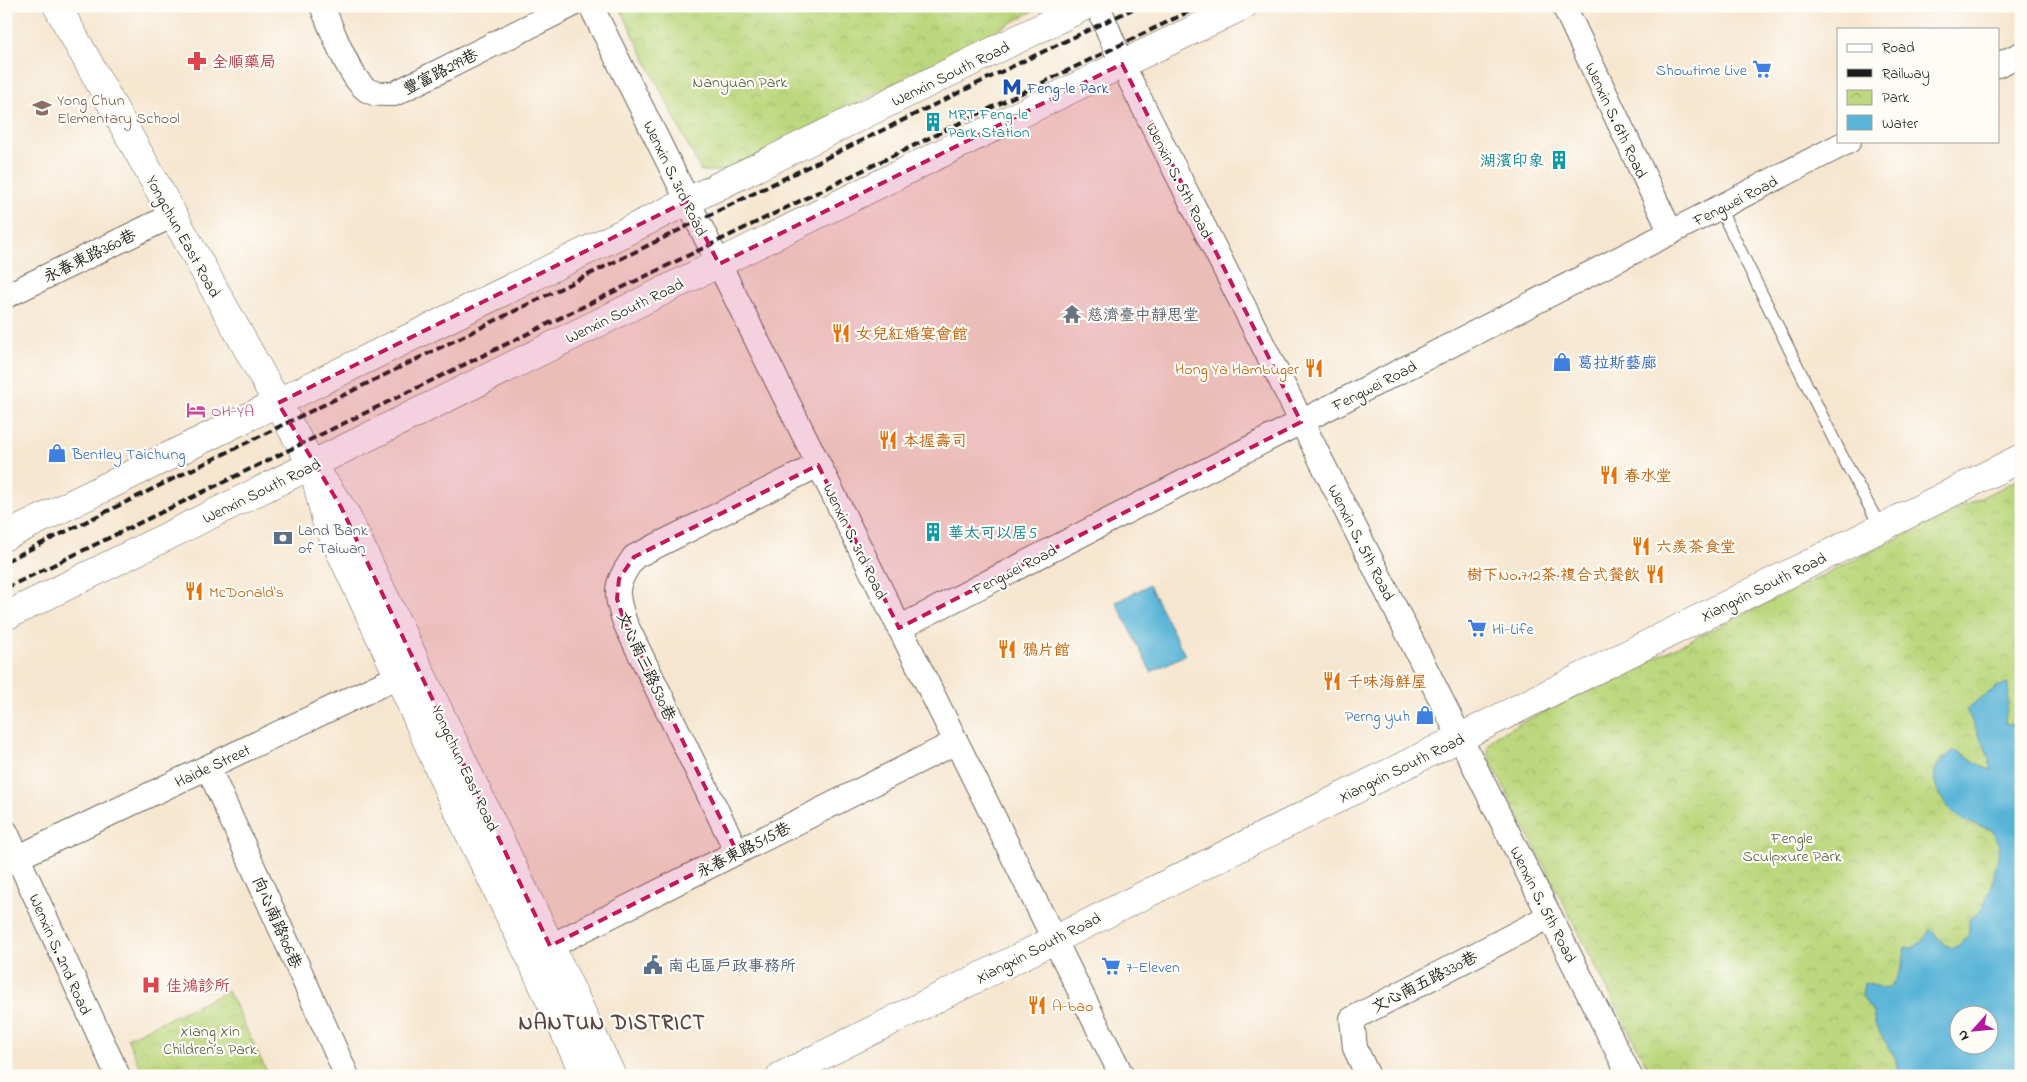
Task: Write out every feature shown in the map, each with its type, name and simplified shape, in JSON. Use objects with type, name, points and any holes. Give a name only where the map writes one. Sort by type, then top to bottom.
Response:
[{"type":"street","name":"Yongchun East Road","points":[[57,6],[312,465],[326,521],[408,672],[450,794],[612,1076]]},
{"type":"street","name":"豐富路299巷","points":[[322,6],[353,75],[367,90],[379,94],[394,94],[570,6]]},
{"type":"street","name":"Wenxin S. 3rd Road","points":[[591,6],[1122,1076]]},
{"type":"street","name":"Wenxin South Road","points":[[6,536],[1085,6]]},
{"type":"street","name":"Wenxin S. 5th Road","points":[[1098,6],[1122,64],[1630,1076]]},
{"type":"street","name":"Wenxin South Road","points":[[6,616],[1243,6]]},
{"type":"street","name":"Wenxin S. 6th Road","points":[[1564,6],[1670,233]]},
{"type":"street","points":[[2000,64],[2021,54]]},
{"type":"street","name":"Fengwei Road","points":[[899,628],[1847,142]]},
{"type":"street","name":"永春東路360巷","points":[[6,296],[172,214]]},
{"type":"street","name":"Xiangxin South Road","points":[[781,1076],[2021,458]]},
{"type":"street","name":"文心南三路530巷","points":[[737,852],[625,623],[617,599],[619,578],[634,557],[818,465]]},
{"type":"street","name":"Haide Street","points":[[12,860],[408,672]]},
{"type":"street","name":"永春東路515巷","points":[[540,952],[956,742]]},
{"type":"street","name":"向心南路906巷","points":[[208,767],[347,1076]]},
{"type":"street","name":"Wenxin S. 2nd Road","points":[[6,832],[12,860],[118,1076]]},
{"type":"street","name":"文心南五路330巷","points":[[1368,1076],[1355,1048],[1352,1019],[1550,916]]},
{"type":"street","name":"Yongchun East Road","points":[[540,952],[585,1076]]},
{"type":"lane","points":[[1719,207],[1837,446],[1881,528]]},
{"type":"highlighted area","points":[[1122,64],[1301,422],[899,628],[818,465],[634,557],[619,579],[617,599],[625,623],[737,852],[550,946],[341,507],[278,403],[687,201],[719,264]]},
{"type":"green space","name":"Nanyuan Park","points":[[619,6],[1041,7],[729,171],[701,171]]},
{"type":"green space","name":"Fengle Sculpxure Park","points":[[2021,478],[2021,1076],[1652,1076],[1492,764],[1488,748],[1497,735]]},
{"type":"green space","name":"Xiang Xin Children’s Park","points":[[228,991],[269,1076],[144,1076],[127,1038]]},
{"type":"water","points":[[1149,585],[1185,655],[1151,672],[1116,602]]},
{"type":"water","points":[[2008,684],[2009,694],[2005,723],[2017,725],[2021,722],[2021,1076],[1899,1076],[1895,1057],[1876,1027],[1873,1013],[1862,996],[1864,982],[1886,989],[1898,976],[1904,959],[1905,947],[1913,948],[1922,941],[1931,929],[1944,944],[1952,948],[1959,945],[1969,934],[1969,919],[1981,911],[1992,886],[2000,845],[1992,830],[1965,821],[1951,811],[1938,792],[1934,778],[1938,765],[1953,751],[1964,755],[1982,767],[1992,770],[1985,747],[1966,709],[1998,686]]},
{"type":"railway","points":[[6,561],[1011,67],[1139,6]]},
{"type":"railway","points":[[6,588],[1200,6]]},
{"type":"place","name":"全順藥局","points":[[197,61]]},
{"type":"place","name":"Showtime Live","points":[[1762,69]]},
{"type":"place","name":"Feng-le Park","points":[[1012,87]]},
{"type":"place","name":"Yong Chun Elementary School","points":[[42,108]]},
{"type":"place","name":"MRT Feng-le Park Station","points":[[933,122]]},
{"type":"place","name":"湖濱印象","points":[[1559,160]]},
{"type":"place","name":"慈濟臺中靜思堂","points":[[1072,314]]},
{"type":"place","name":"女兒紅婚宴會館","points":[[841,333]]},
{"type":"place","name":"葛拉斯藝廊","points":[[1562,362]]},
{"type":"place","name":"Hong Ya Hambuger","points":[[1314,368]]},
{"type":"place","name":"OH-YA","points":[[196,410]]},
{"type":"place","name":"本握壽司","points":[[888,440]]},
{"type":"place","name":"Bentley Taichung","points":[[57,453]]},
{"type":"place","name":"春水堂","points":[[1609,475]]},
{"type":"place","name":"華太可以居5","points":[[933,532]]},
{"type":"place","name":"Land Bank of Taiwan","points":[[283,538]]},
{"type":"place","name":"六羨茶食堂","points":[[1641,546]]},
{"type":"place","name":"樹下No.712茶·複合式餐飲","points":[[1655,574]]},
{"type":"place","name":"McDonald's","points":[[194,591]]},
{"type":"place","name":"Hi-Life","points":[[1477,628]]},
{"type":"place","name":"鴉片館","points":[[1007,649]]},
{"type":"place","name":"千味海鮮屋","points":[[1332,681]]},
{"type":"place","name":"Perng yuh","points":[[1425,715]]},
{"type":"place","name":"南屯區戶政事務所","points":[[653,965]]},
{"type":"place","name":"7-Eleven","points":[[1111,966]]},
{"type":"place","name":"佳鴻診所","points":[[151,985]]},
{"type":"place","name":"A-bao","points":[[1037,1005]]},
{"type":"district","name":"NANTUN DISTRICT","points":[[612,1022]]}]
